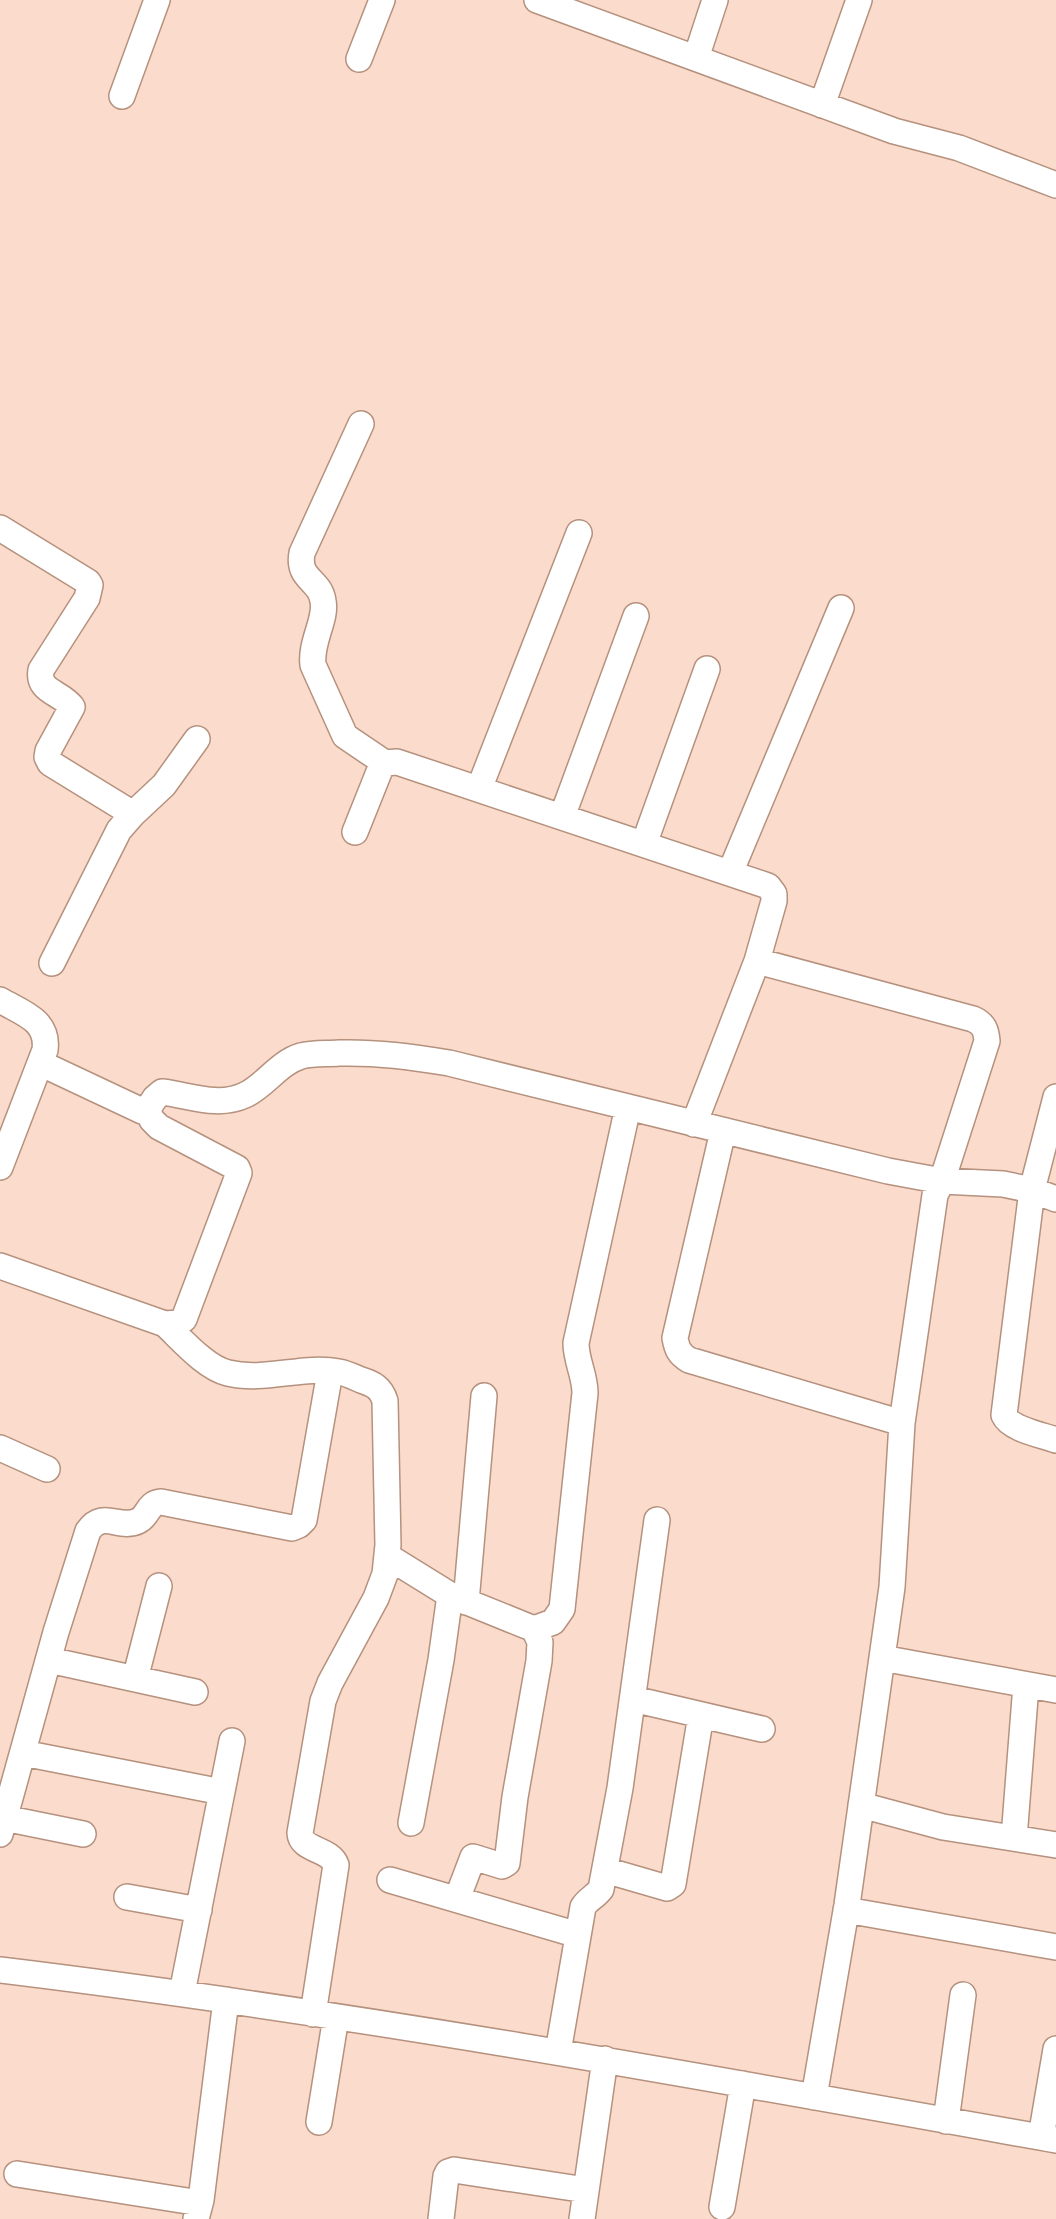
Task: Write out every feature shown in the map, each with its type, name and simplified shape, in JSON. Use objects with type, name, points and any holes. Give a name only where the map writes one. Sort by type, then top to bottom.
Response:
[{"type":"street","points":[[122,96],[157,0]]},
{"type":"street","points":[[359,59],[382,0]]},
{"type":"street","points":[[536,0],[899,133],[967,150],[1056,185]]},
{"type":"street","points":[[696,58],[716,0]]},
{"type":"street","points":[[822,105],[859,0]]},
{"type":"street","points":[[361,424],[302,553],[301,561],[302,569],[320,591],[323,600],[323,609],[312,654],[313,665],[345,736],[385,763],[397,762],[644,844],[768,886],[774,894],[757,961],[694,1124]]},
{"type":"street","points":[[0,528],[90,585],[87,598],[41,670],[39,678],[44,687],[72,707],[47,757],[50,764],[133,814]]},
{"type":"street","points":[[479,789],[579,534]]},
{"type":"street","points":[[730,873],[842,608]]},
{"type":"street","points":[[562,817],[636,616]]},
{"type":"street","points":[[644,844],[707,669]]},
{"type":"street","points":[[52,963],[119,830],[164,785],[197,739]]},
{"type":"street","points":[[355,832],[381,767],[385,763]]},
{"type":"street","points":[[757,961],[980,1022],[986,1030],[987,1041],[942,1181],[935,1195],[902,1423],[892,1587],[846,1910],[814,2097]]},
{"type":"street","points":[[0,1000],[41,1025],[46,1040],[40,1063],[0,1167]]},
{"type":"street","points":[[147,1110],[155,1098],[162,1092],[209,1101],[227,1101],[246,1095],[291,1060],[303,1056],[375,1052],[449,1063],[888,1172],[942,1181],[1003,1184],[1032,1190],[1056,1199]]},
{"type":"street","points":[[40,1063],[138,1110],[147,1110]]},
{"type":"street","points":[[1056,1097],[1032,1190],[1004,1415],[1006,1421],[1013,1425],[1056,1440]]},
{"type":"street","points":[[387,1556],[458,1598],[534,1629],[553,1622],[562,1609],[585,1393],[583,1375],[577,1363],[576,1343],[628,1107]]},
{"type":"street","points":[[0,1266],[165,1324],[172,1324],[184,1319],[239,1173],[237,1168],[158,1127],[147,1110]]},
{"type":"street","points":[[724,1131],[675,1338],[676,1348],[681,1356],[698,1363],[902,1423]]},
{"type":"street","points":[[165,1324],[211,1366],[228,1373],[252,1376],[318,1370],[340,1372],[372,1384],[382,1391],[385,1401],[387,1556],[385,1574],[376,1598],[330,1683],[323,1701],[300,1833],[305,1844],[331,1856],[336,1865],[324,2015],[319,2122]]},
{"type":"street","points":[[83,1834],[2,1826],[88,1531],[99,1520],[138,1522],[144,1517],[149,1507],[161,1502],[292,1528],[299,1525],[304,1520],[330,1372]]},
{"type":"street","points":[[411,1823],[441,1660],[458,1598],[484,1396]]},
{"type":"street","points":[[0,1448],[47,1469]]},
{"type":"street","points":[[558,2052],[583,1907],[586,1901],[596,1895],[601,1889],[620,1788],[657,1520]]},
{"type":"street","points":[[135,1679],[158,1586]]},
{"type":"street","points":[[457,1900],[474,1857],[502,1866],[507,1863],[519,1770],[539,1661],[540,1642],[534,1629]]},
{"type":"street","points":[[882,1658],[1056,1690]]},
{"type":"street","points":[[49,1660],[195,1692]]},
{"type":"street","points":[[1014,1838],[1026,1685]]},
{"type":"street","points":[[633,1698],[762,1729]]},
{"type":"street","points":[[604,1870],[667,1888],[673,1884],[701,1715]]},
{"type":"street","points":[[182,1993],[232,1741]]},
{"type":"street","points":[[23,1753],[222,1792]]},
{"type":"street","points":[[861,1805],[943,1828],[1056,1845]]},
{"type":"street","points":[[390,1880],[578,1935]]},
{"type":"street","points":[[127,1897],[199,1910]]},
{"type":"street","points":[[846,1910],[1056,1947]]},
{"type":"street","points":[[0,1970],[182,1993],[558,2052],[1048,2139],[1056,2049]]},
{"type":"street","points":[[946,2120],[964,1995]]},
{"type":"street","points":[[17,2174],[198,2211],[226,2000]]},
{"type":"street","points":[[582,2219],[605,2060]]},
{"type":"street","points":[[722,2207],[743,2084]]},
{"type":"street","points":[[441,2219],[446,2176],[448,2172],[454,2170],[586,2190]]}]
